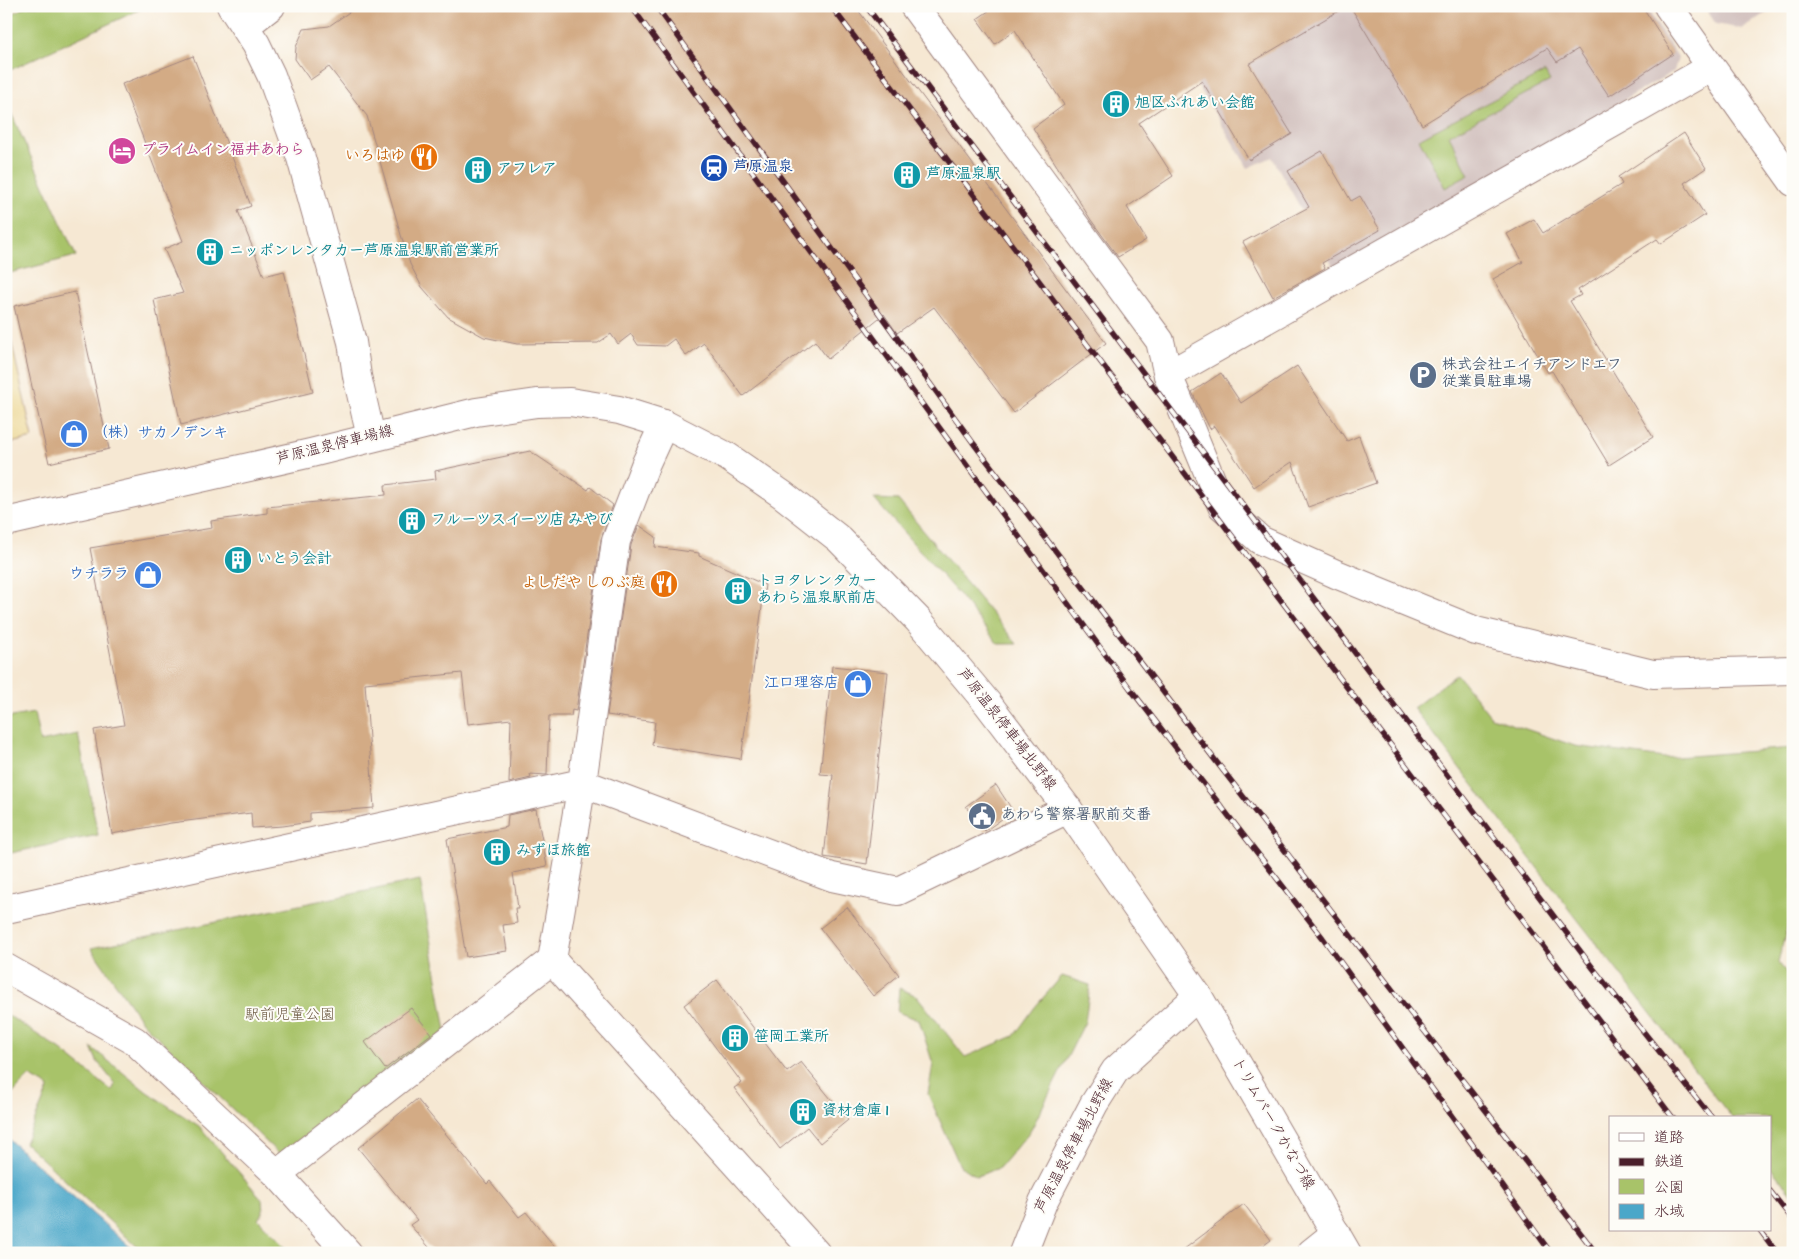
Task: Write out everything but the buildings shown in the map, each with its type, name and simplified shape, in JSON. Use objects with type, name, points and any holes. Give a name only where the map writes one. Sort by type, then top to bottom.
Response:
[{"type":"street","points":[[271,6],[238,16],[270,74],[301,158],[352,342],[357,376],[371,437]]},
{"type":"street","points":[[914,6],[1160,341],[1168,375],[1222,506],[1260,540],[1476,632],[1654,674],[1793,670]]},
{"type":"street","points":[[1668,6],[1710,68],[1793,182]]},
{"type":"street","points":[[1168,375],[1710,68]]},
{"type":"street","name":"芦原温泉停車場線","points":[[6,522],[312,453],[476,412],[537,403],[570,402],[619,410],[664,424]]},
{"type":"street","points":[[277,1174],[552,960],[582,783],[616,540],[646,463],[664,424]]},
{"type":"street","name":"芦原温泉停車場北野線","points":[[664,424],[728,457],[839,539],[918,620],[988,704],[1068,809],[1198,996],[1115,1070],[1094,1104],[1043,1202],[1024,1253]]},
{"type":"street","points":[[6,909],[582,783],[832,877],[898,891],[1068,809]]},
{"type":"street","points":[[552,960],[816,1253]]},
{"type":"street","points":[[6,968],[135,1041],[277,1174],[348,1253]]},
{"type":"street","name":"トリムパークかなづ線","points":[[1198,996],[1342,1243]]},
{"type":"street","points":[[1311,1253],[1342,1243]]},
{"type":"shaded area","points":[[1150,6],[1645,6],[1678,57],[1674,71],[1334,268],[1272,157],[1248,168]]},
{"type":"shaded area","points":[[1704,6],[1777,6],[1742,29],[1716,24]]},
{"type":"green space","points":[[27,6],[147,6],[6,72],[6,17]]},
{"type":"green space","points":[[1545,72],[1550,81],[1449,135],[1469,175],[1445,188],[1419,139]]},
{"type":"green space","points":[[6,102],[76,256],[6,274]]},
{"type":"green space","points":[[874,499],[898,500],[1017,644],[998,644],[960,596]]},
{"type":"green space","points":[[1457,674],[1491,717],[1575,746],[1664,758],[1793,748],[1793,904],[1778,962],[1793,981],[1793,1196],[1772,1170],[1772,1116],[1730,1116],[1413,708]]},
{"type":"green space","points":[[34,713],[40,742],[78,734],[98,835],[6,854],[6,718]]},
{"type":"green space","name":"駅前児童公園","points":[[420,880],[446,1031],[281,1156],[143,1023],[91,948]]},
{"type":"green space","points":[[1062,976],[1090,985],[1085,1022],[1031,1130],[999,1168],[977,1176],[960,1166],[928,1094],[933,1064],[919,1020],[897,1012],[899,988],[917,996],[965,1057],[1014,1036],[1035,1007]]},
{"type":"green space","points":[[6,1014],[61,1050],[112,1091],[115,1084],[97,1061],[91,1047],[147,1092],[199,1126],[262,1199],[263,1213],[258,1219],[292,1253],[144,1253],[25,1143],[49,1087],[29,1076],[6,1101]]},
{"type":"sand","points":[[6,318],[33,438],[6,444]]},
{"type":"water","points":[[6,1137],[137,1253],[6,1253]]},
{"type":"railway","points":[[631,6],[1132,691],[1323,938],[1551,1253]]},
{"type":"railway","points":[[656,6],[974,444],[1215,760],[1596,1253]]},
{"type":"railway","points":[[831,6],[1671,1116]]},
{"type":"railway","points":[[866,6],[1593,968],[1710,1116]]},
{"type":"railway","points":[[1772,1194],[1793,1220]]},
{"type":"railway","points":[[1761,1232],[1777,1253]]},
{"type":"place","name":"旭区ふれあい会館","points":[[1116,104]]},
{"type":"place","name":"プライムイン福井あわら","points":[[122,151]]},
{"type":"place","name":"いろはゆ","points":[[424,157]]},
{"type":"place","name":"芦原温泉","points":[[714,168]]},
{"type":"place","name":"アフレア","points":[[478,170]]},
{"type":"place","name":"芦原温泉駅","points":[[907,175]]},
{"type":"place","name":"ニッポンレンタカー芦原温泉駅前営業所","points":[[210,252]]},
{"type":"place","name":"株式会社エイチアンドエフ 従業員駐車場","points":[[1423,375]]},
{"type":"place","name":"（株）サカノデンキ","points":[[74,434]]},
{"type":"place","name":"フルーツスイーツ店 みやび","points":[[412,521]]},
{"type":"place","name":"いとう会計","points":[[238,560]]},
{"type":"place","name":"ウチララ","points":[[148,575]]},
{"type":"place","name":"よしだや しのぶ庭","points":[[664,584]]},
{"type":"place","name":"トヨタレンタカー あわら温泉駅前店","points":[[738,591]]},
{"type":"place","name":"江口理容店","points":[[858,684]]},
{"type":"place","name":"あわら警察署駅前交番","points":[[982,816]]},
{"type":"place","name":"みずほ旅館","points":[[497,852]]},
{"type":"place","name":"笹岡工業所","points":[[735,1038]]},
{"type":"place","name":"資材倉庫 1","points":[[803,1112]]}]
